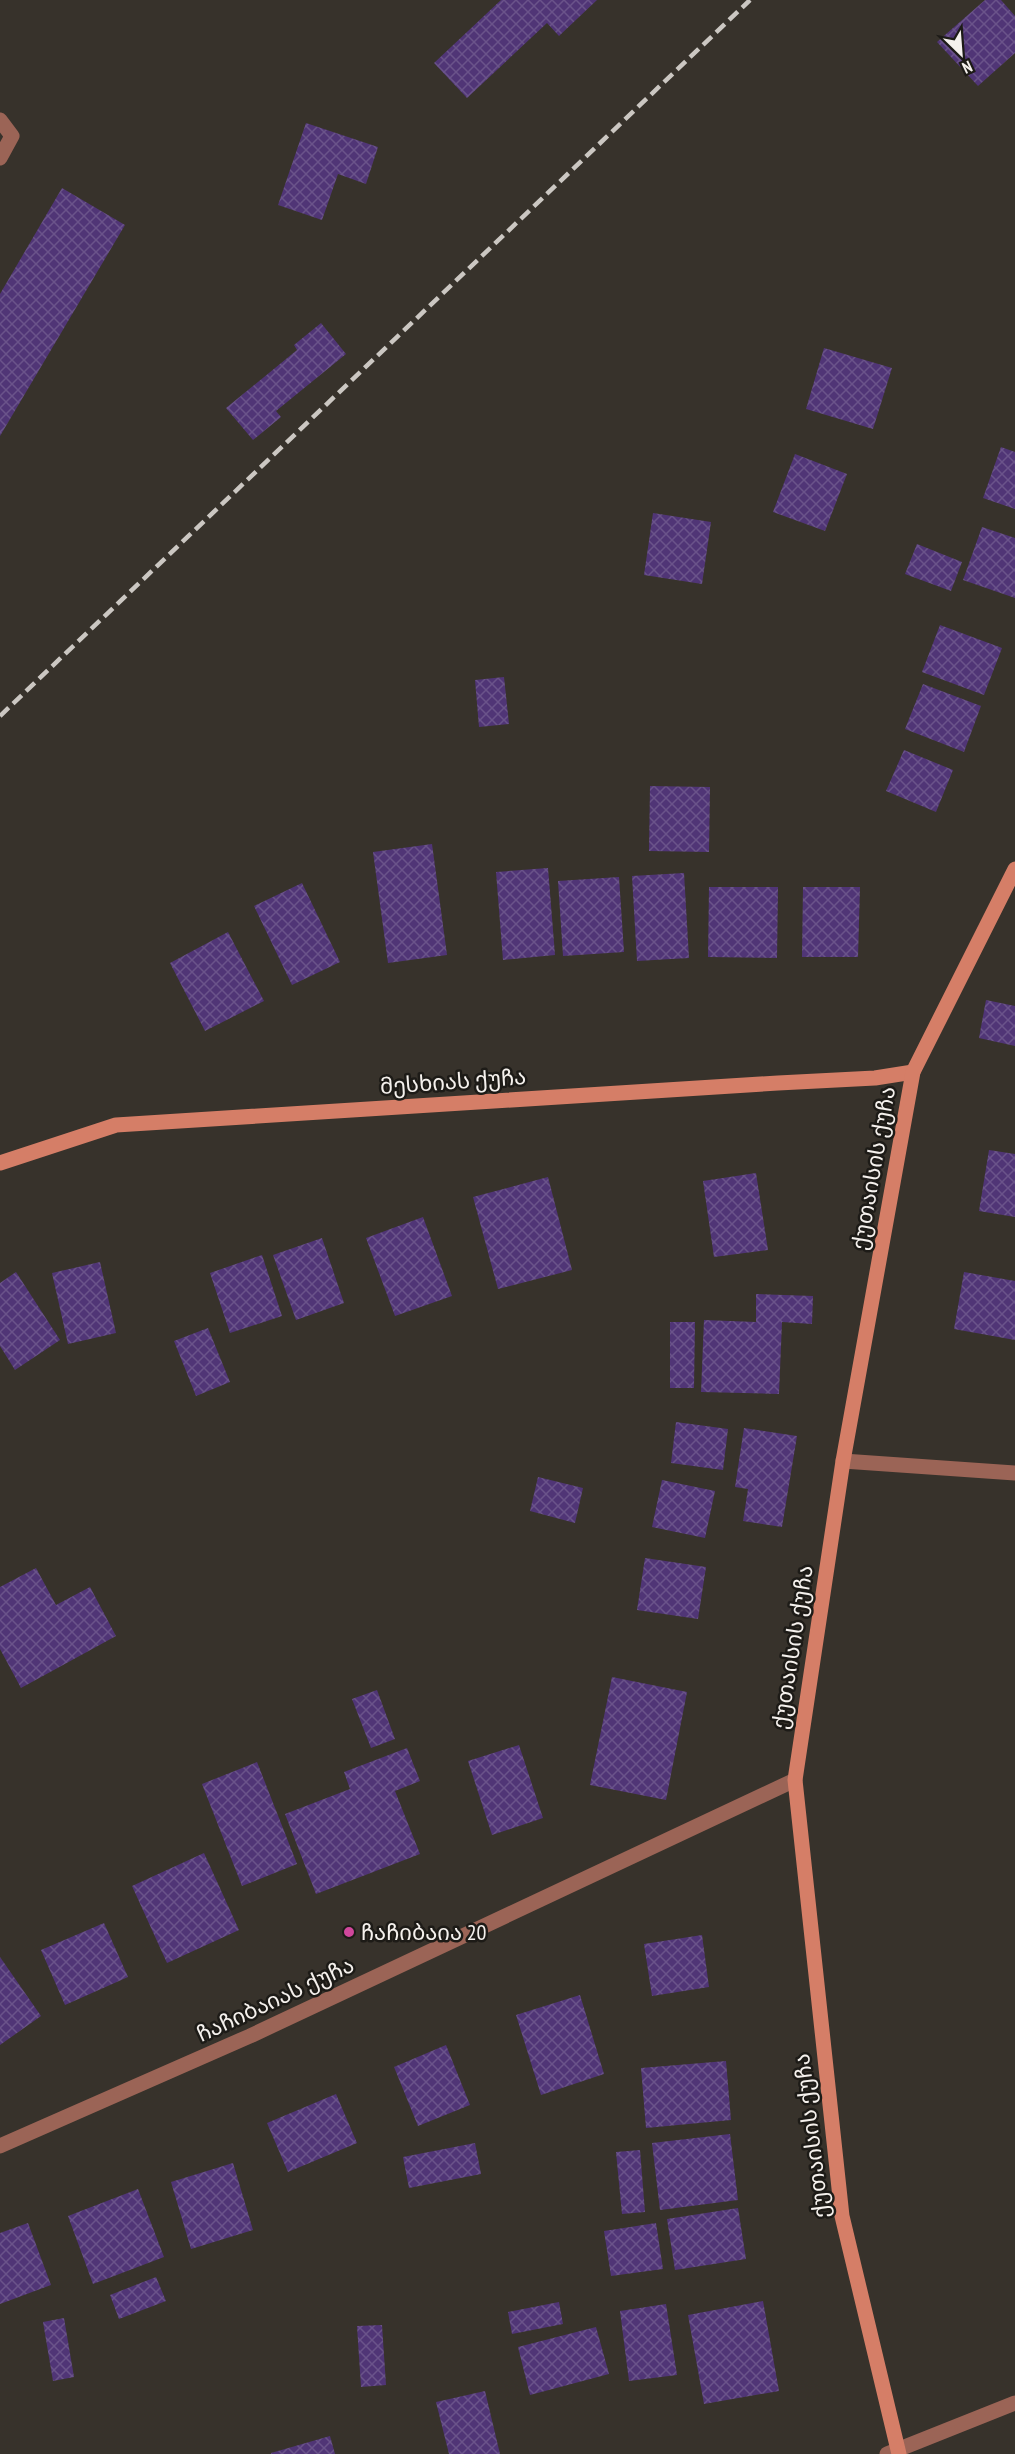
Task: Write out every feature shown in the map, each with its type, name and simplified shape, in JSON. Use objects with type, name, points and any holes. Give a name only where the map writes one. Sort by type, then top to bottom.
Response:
[{"type":"street","points":[[0,120],[12,136],[0,158]]},
{"type":"street","name":"ქუთაისის ქუჩა","points":[[895,2453],[842,2216],[795,1780],[843,1461],[913,1072],[1015,869]]},
{"type":"street","name":"მესხიას ქუჩა","points":[[0,1163],[116,1125],[875,1078],[913,1072]]},
{"type":"street","points":[[843,1461],[1015,1473]]},
{"type":"street","name":"ჩაჩიბაიას ქუჩა","points":[[0,2146],[250,2036],[795,1780]]},
{"type":"street","points":[[895,2453],[1015,2403]]},
{"type":"building","points":[[501,0],[597,0],[559,36],[547,23],[467,98],[434,63]]},
{"type":"building","points":[[985,0],[1001,0],[1015,16],[1015,53],[978,86],[937,42]]},
{"type":"building","points":[[306,123],[378,147],[366,184],[338,174],[322,220],[278,205]]},
{"type":"building","points":[[62,188],[125,225],[0,436],[0,294]]},
{"type":"building","points":[[321,323],[346,354],[276,411],[281,417],[253,440],[226,408],[297,350],[294,345]]},
{"type":"building","points":[[824,348],[892,368],[873,429],[806,409]]},
{"type":"building","points":[[1001,447],[1015,452],[1015,509],[983,498]]},
{"type":"building","points":[[795,454],[847,474],[825,531],[773,512]]},
{"type":"building","points":[[653,513],[711,522],[702,584],[644,575]]},
{"type":"building","points":[[982,527],[1015,538],[1015,598],[963,580]]},
{"type":"building","points":[[917,544],[962,562],[951,591],[905,574]]},
{"type":"building","points":[[940,625],[1002,648],[984,695],[922,672]]},
{"type":"building","points":[[504,677],[509,724],[479,727],[475,680]]},
{"type":"building","points":[[923,684],[981,706],[964,752],[905,729]]},
{"type":"building","points":[[904,750],[953,770],[936,812],[886,791]]},
{"type":"building","points":[[650,786],[710,787],[709,852],[649,851]]},
{"type":"building","points":[[432,844],[447,955],[388,963],[373,852]]},
{"type":"building","points":[[548,868],[555,955],[503,960],[496,872]]},
{"type":"building","points":[[684,873],[689,958],[637,961],[632,876]]},
{"type":"building","points":[[619,877],[624,952],[563,956],[558,881]]},
{"type":"building","points":[[302,883],[340,962],[292,985],[254,906]]},
{"type":"building","points":[[709,887],[778,887],[777,958],[708,957]]},
{"type":"building","points":[[803,887],[860,887],[858,957],[802,957]]},
{"type":"building","points":[[228,932],[264,1001],[205,1031],[170,963]]},
{"type":"building","points":[[986,1000],[1015,1006],[1015,1046],[979,1038]]},
{"type":"building","points":[[989,1150],[1015,1154],[1015,1217],[979,1211]]},
{"type":"building","points":[[756,1173],[768,1250],[714,1257],[703,1181]]},
{"type":"building","points":[[548,1177],[572,1270],[498,1289],[473,1197]]},
{"type":"building","points":[[423,1217],[452,1296],[395,1316],[366,1238]]},
{"type":"building","points":[[322,1238],[344,1303],[296,1320],[273,1255]]},
{"type":"building","points":[[262,1255],[282,1316],[230,1333],[210,1273]]},
{"type":"building","points":[[100,1262],[116,1333],[68,1344],[52,1273]]},
{"type":"building","points":[[16,1272],[60,1340],[15,1370],[0,1346],[0,1283]]},
{"type":"building","points":[[964,1272],[1015,1281],[1015,1340],[954,1329]]},
{"type":"building","points":[[756,1294],[813,1296],[812,1324],[782,1322],[779,1394],[701,1392],[704,1320],[756,1322]]},
{"type":"building","points":[[670,1322],[695,1322],[694,1388],[670,1388]]},
{"type":"building","points":[[208,1328],[230,1382],[196,1396],[174,1341]]},
{"type":"building","points":[[676,1422],[728,1429],[723,1470],[671,1463]]},
{"type":"building","points":[[744,1428],[797,1436],[782,1527],[743,1521],[748,1489],[735,1487]]},
{"type":"building","points":[[538,1477],[583,1488],[575,1523],[530,1511]]},
{"type":"building","points":[[662,1480],[715,1491],[705,1538],[652,1527]]},
{"type":"building","points":[[645,1558],[706,1567],[698,1619],[637,1610]]},
{"type":"building","points":[[36,1568],[56,1605],[90,1587],[116,1636],[21,1688],[0,1649],[0,1587]]},
{"type":"building","points":[[612,1677],[687,1692],[666,1800],[590,1785]]},
{"type":"building","points":[[377,1690],[395,1739],[371,1748],[352,1699]]},
{"type":"building","points":[[519,1745],[543,1818],[492,1835],[468,1761]]},
{"type":"building","points":[[407,1748],[420,1781],[395,1791],[420,1854],[316,1894],[285,1814],[350,1789],[344,1772]]},
{"type":"building","points":[[257,1762],[297,1864],[242,1886],[202,1784]]},
{"type":"building","points":[[204,1853],[239,1930],[167,1963],[132,1886]]},
{"type":"building","points":[[104,1923],[128,1977],[65,2005],[41,1950]]},
{"type":"building","points":[[702,1935],[709,1987],[652,1996],[644,1944]]},
{"type":"building","points":[[0,1957],[41,2016],[0,2045]]},
{"type":"building","points":[[580,1995],[604,2074],[541,2095],[516,2015]]},
{"type":"building","points":[[446,2045],[470,2105],[418,2126],[394,2067]]},
{"type":"building","points":[[726,2061],[731,2120],[646,2128],[641,2068]]},
{"type":"building","points":[[336,2094],[357,2143],[288,2172],[267,2123]]},
{"type":"building","points":[[730,2134],[738,2200],[660,2210],[652,2143]]},
{"type":"building","points":[[475,2143],[481,2174],[409,2188],[403,2157]]},
{"type":"building","points":[[640,2150],[645,2212],[622,2214],[616,2152]]},
{"type":"building","points":[[233,2163],[253,2230],[191,2249],[171,2182]]},
{"type":"building","points":[[138,2189],[164,2257],[93,2284],[68,2216]]},
{"type":"building","points":[[738,2208],[746,2259],[675,2270],[667,2219]]},
{"type":"building","points":[[28,2223],[51,2285],[0,2304],[0,2233]]},
{"type":"building","points":[[656,2223],[663,2269],[611,2276],[604,2231]]},
{"type":"building","points":[[156,2277],[166,2301],[119,2319],[110,2295]]},
{"type":"building","points":[[763,2301],[779,2391],[704,2404],[688,2315]]},
{"type":"building","points":[[559,2302],[563,2324],[512,2334],[508,2312]]},
{"type":"building","points":[[666,2304],[677,2375],[629,2381],[620,2311]]},
{"type":"building","points":[[64,2318],[74,2377],[53,2381],[43,2322]]},
{"type":"building","points":[[382,2325],[386,2385],[361,2387],[357,2326]]},
{"type":"building","points":[[596,2327],[609,2374],[530,2395],[518,2347]]},
{"type":"building","points":[[485,2391],[500,2454],[449,2454],[436,2402]]},
{"type":"building","points":[[330,2436],[335,2454],[271,2454],[271,2453]]},
{"type":"railway","points":[[0,716],[750,0]]},
{"type":"place","name":"ჩაჩიბაია 20","points":[[349,1932]]}]
